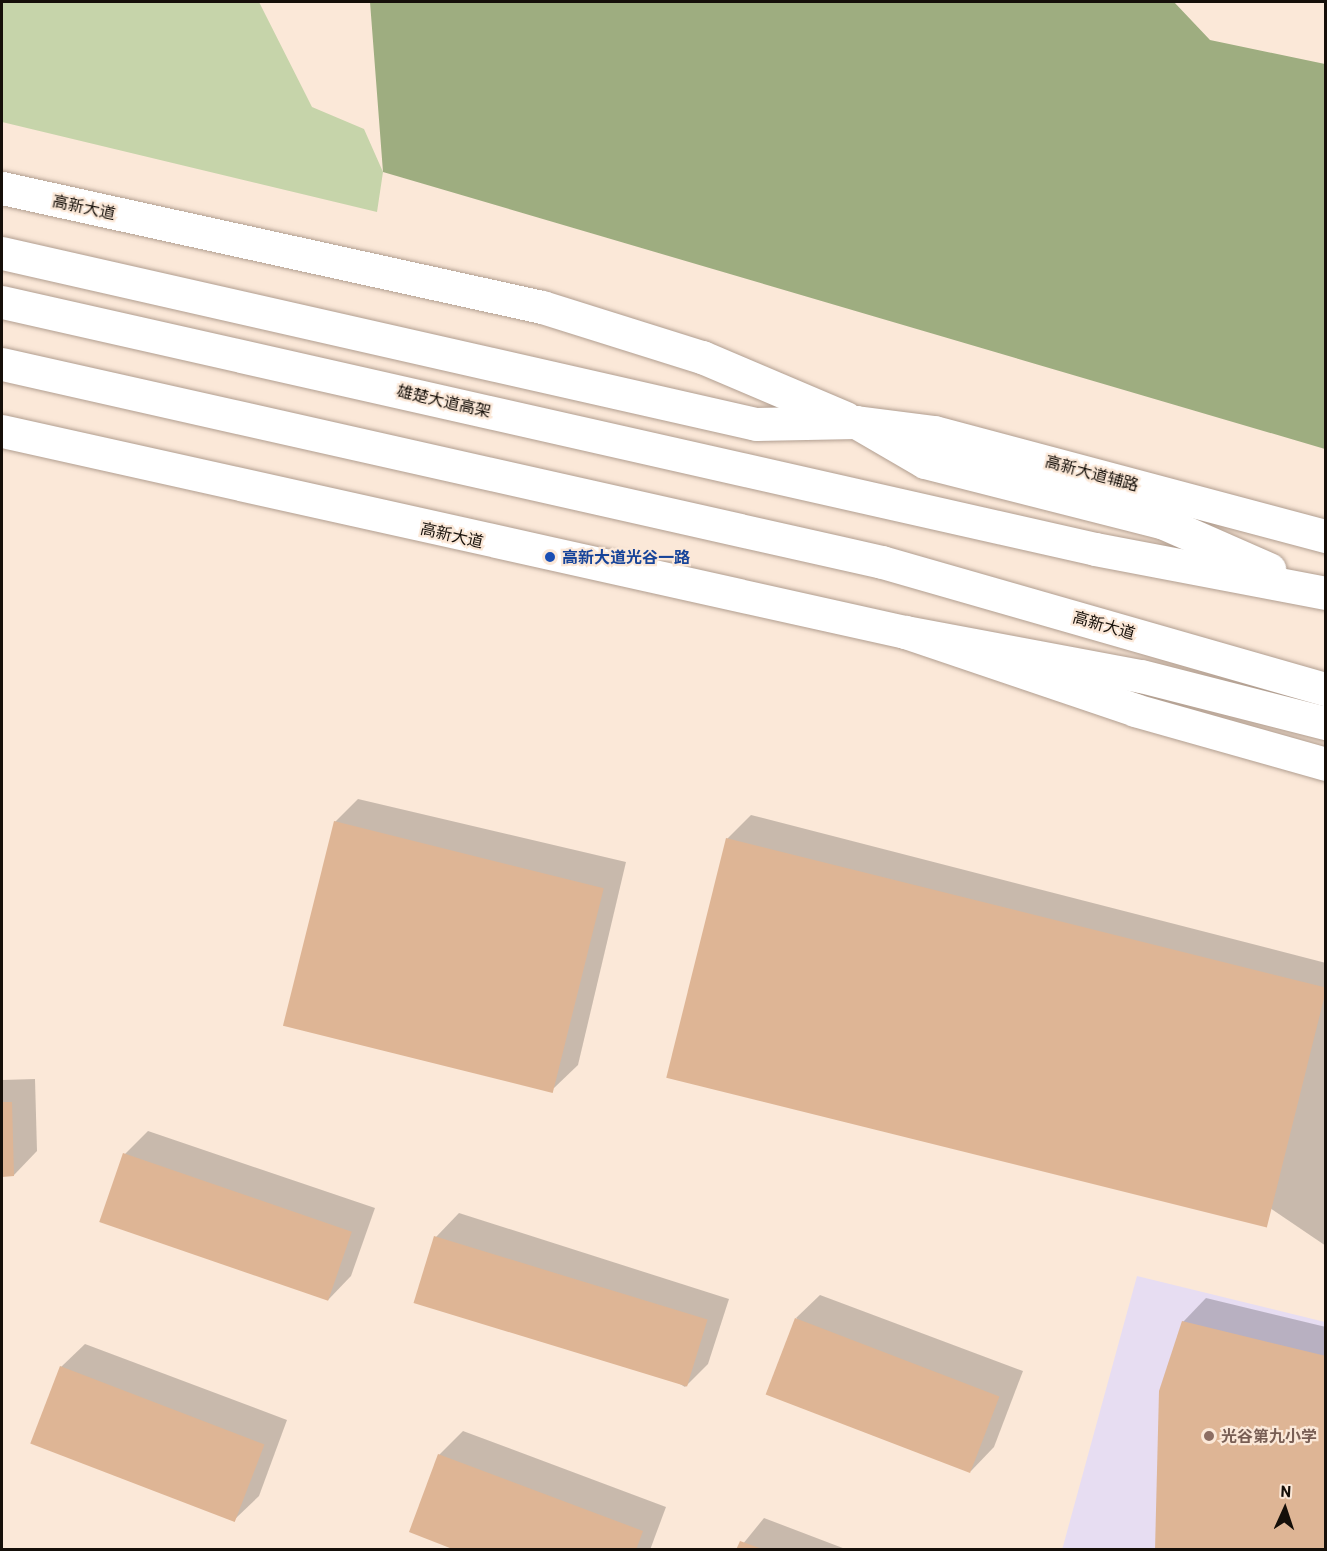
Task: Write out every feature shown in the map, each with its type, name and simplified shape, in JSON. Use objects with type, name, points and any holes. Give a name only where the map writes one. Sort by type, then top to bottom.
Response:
[{"type":"main road","name":"高新大道","points":[[2,188],[542,308],[702,357],[856,422]]},
{"type":"main road","points":[[2,253],[756,424],[856,422],[925,462],[1164,522],[1323,592]]},
{"type":"main road","name":"雄楚大道高架","points":[[2,302],[887,500],[1095,549],[1323,592]]},
{"type":"main road","name":"高新大道","points":[[2,364],[882,562],[1326,689]]},
{"type":"main road","name":"高新大道辅路","points":[[856,422],[934,432],[1326,536]]},
{"type":"main road","name":"高新大道","points":[[9,436],[905,632]]},
{"type":"main road","points":[[905,632],[1141,676],[1326,723]]},
{"type":"main road","points":[[905,632],[1135,710],[1326,764]]},
{"type":"shaded area","name":"光谷第九小学","points":[[1137,1276],[1325,1322],[1325,1549],[1062,1550]]},
{"type":"green space","points":[[2,2],[259,2],[312,107],[364,129],[383,172],[377,212],[2,122]]},
{"type":"green space","points":[[370,2],[1174,2],[1210,40],[1325,64],[1325,449],[383,172]]},
{"type":"building","points":[[334,821],[604,888],[553,1093],[283,1026]]},
{"type":"building","points":[[726,838],[1326,988],[1267,1227],[666,1078]]},
{"type":"building","points":[[2,1102],[12,1102],[14,1176],[2,1177]]},
{"type":"building","points":[[123,1153],[352,1232],[328,1301],[99,1222]]},
{"type":"building","points":[[434,1236],[708,1320],[687,1387],[414,1303]]},
{"type":"building","points":[[795,1318],[999,1396],[970,1473],[766,1395]]},
{"type":"building","name":"光谷第九小学","points":[[1182,1321],[1326,1356],[1326,1550],[1155,1550],[1159,1391]]},
{"type":"building","points":[[60,1366],[264,1444],[235,1522],[30,1443]]},
{"type":"building","points":[[438,1454],[643,1531],[636,1550],[455,1550],[409,1532]]},
{"type":"building","points":[[740,1541],[762,1549],[762,1550],[736,1550]]},
{"type":"place","name":"高新大道光谷一路","points":[[550,557]]},
{"type":"place","name":"光谷第九小学","points":[[1209,1436]]}]
